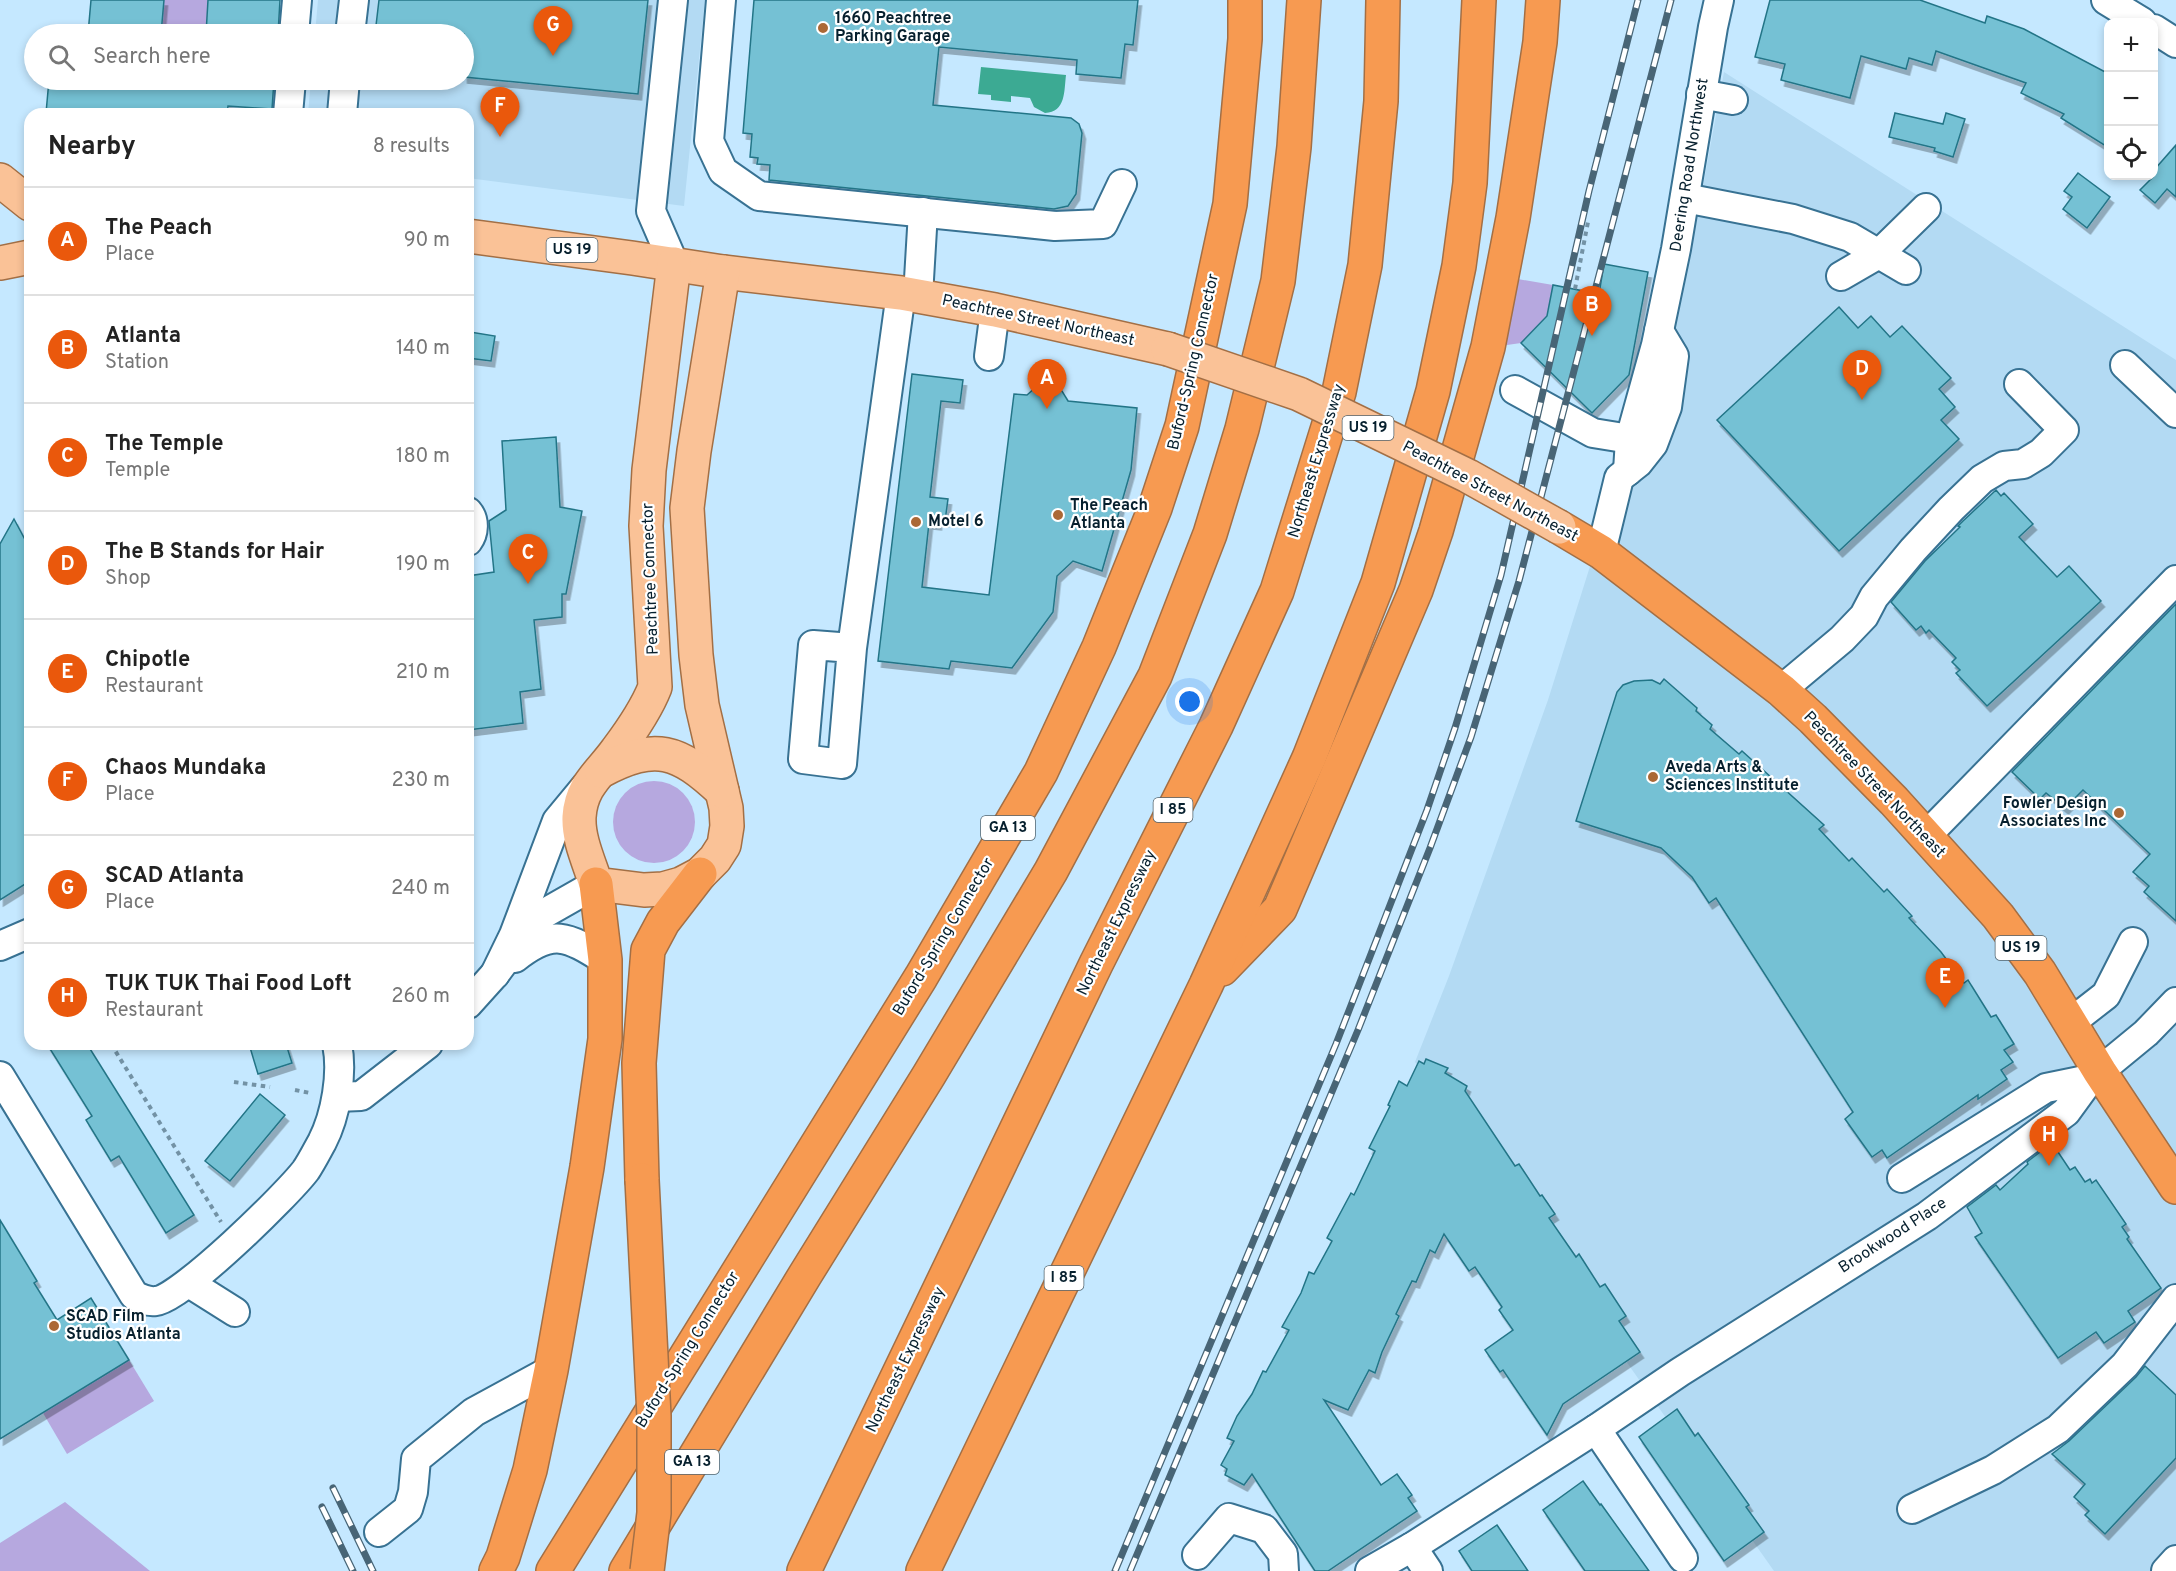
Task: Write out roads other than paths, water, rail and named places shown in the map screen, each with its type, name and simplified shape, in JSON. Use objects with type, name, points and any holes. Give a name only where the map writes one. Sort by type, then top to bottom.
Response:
[{"type":"highway","name":"Buford-Spring Connector","points":[[552,1571],[927,967],[1041,772],[1099,647],[1155,508],[1182,426],[1230,204],[1245,39],[1245,0]]},
{"type":"highway","name":"GA 13","points":[[626,1571],[1045,881],[1155,676],[1210,534],[1242,429],[1278,280],[1294,147],[1304,0]]},
{"type":"highway","name":"Northeast Expressway","points":[[804,1571],[1096,964],[1216,726],[1277,591],[1339,392],[1365,265],[1381,101],[1383,0]]},
{"type":"highway","name":"I 85","points":[[923,1571],[1206,985],[1309,758],[1378,582],[1432,392],[1459,266],[1470,183],[1479,0]]},
{"type":"highway","points":[[1206,985],[1280,909],[1416,590],[1437,531],[1488,347],[1513,218],[1540,42],[1543,0]]},
{"type":"highway","name":"Peachtree Street Northeast","points":[[1559,527],[1601,552],[1780,690],[1894,801],[1998,916],[2040,973],[2070,1023],[2095,1075],[2176,1188]]},
{"type":"highway","points":[[647,1571],[654,1513],[654,1416],[642,1180],[639,1063],[648,950],[663,922],[700,874]]},
{"type":"highway","points":[[496,1571],[503,1557],[530,1470],[551,1370],[587,1167],[603,1051],[605,960],[596,884]]},
{"type":"main road","points":[[0,180],[24,199]]},
{"type":"main road","name":"Peachtree Street Northeast","points":[[474,237],[723,272],[910,294],[995,310],[1168,349],[1299,394],[1468,476],[1559,527]]},
{"type":"main road","points":[[0,262],[24,258]]},
{"type":"main road","name":"Peachtree Connector","points":[[596,884],[581,836],[579,817],[594,779],[647,707],[655,687],[646,526],[649,470],[674,264]]},
{"type":"main road","points":[[596,884],[663,890],[700,874],[715,859],[724,845],[727,826],[722,791],[702,705],[690,575],[687,508],[723,272]]},
{"type":"main road","points":[[594,779],[632,757],[651,753],[672,756],[690,764],[722,791]]},
{"type":"street","points":[[295,24],[297,0]]},
{"type":"street","points":[[351,24],[354,0]]},
{"type":"street","points":[[673,0],[651,211],[674,264]]},
{"type":"street","points":[[721,0],[709,141],[723,171],[759,196],[1055,226],[1103,224],[1122,183]]},
{"type":"street","name":"Deering Road Northwest","points":[[1628,471],[1630,439],[1659,331],[1719,0]]},
{"type":"street","points":[[2106,0],[2135,18]]},
{"type":"street","points":[[2158,32],[2176,43]]},
{"type":"street","points":[[289,108],[290,90]]},
{"type":"street","points":[[343,108],[344,90]]},
{"type":"street","points":[[1701,94],[1733,100]]},
{"type":"street","points":[[1684,198],[1793,219],[1850,237],[1906,270]]},
{"type":"street","points":[[1841,276],[1879,254],[1926,208]]},
{"type":"street","points":[[852,648],[923,212]]},
{"type":"street","points":[[989,356],[995,310]]},
{"type":"street","name":"Deering Road Northwest","points":[[1601,552],[1620,478],[1638,463],[1653,444],[1668,407],[1674,356],[1659,331]]},
{"type":"street","points":[[2125,365],[2176,413]]},
{"type":"street","points":[[1780,690],[1842,639],[1864,616],[1874,597],[1913,550],[1982,478],[2004,466],[2023,464],[2041,453],[2064,430],[2019,384]]},
{"type":"street","points":[[1515,390],[1593,433],[1630,439]]},
{"type":"street","points":[[1926,836],[2176,580]]},
{"type":"street","points":[[495,974],[514,935],[557,821],[594,779]]},
{"type":"street","points":[[474,997],[495,974],[530,927],[545,913],[596,884]]},
{"type":"street","points":[[0,946],[24,936]]},
{"type":"street","points":[[495,974],[545,938],[575,942],[605,960]]},
{"type":"street","points":[[2070,1023],[2106,995],[2133,942]]},
{"type":"street","name":"Brookwood Place","points":[[1370,1571],[1412,1547],[1680,1372],[1927,1216],[2066,1112],[2095,1075],[2146,1033],[2176,1002]]},
{"type":"street","points":[[0,1076],[134,1295],[144,1301],[156,1301],[177,1291],[233,1242],[290,1189],[307,1168],[324,1140],[324,1095],[339,1055],[338,1050]]},
{"type":"street","points":[[324,1095],[361,1096],[420,1050]]},
{"type":"street","points":[[1902,1178],[2046,1088],[2095,1075]]},
{"type":"street","points":[[177,1291],[235,1312]]},
{"type":"street","points":[[1912,1509],[1993,1470],[2058,1429],[2125,1365],[2176,1299]]},
{"type":"street","points":[[379,1532],[408,1509],[413,1492],[416,1459],[474,1412],[551,1370]]},
{"type":"street","points":[[1596,1429],[1683,1558]]},
{"type":"street","points":[[1200,1566],[1229,1518],[1264,1529],[1283,1554],[1284,1571]]},
{"type":"street","points":[[1412,1547],[1428,1571]]},
{"type":"street","points":[[2166,1571],[2176,1560]]},
{"type":"railway","points":[[1115,1571],[1336,1044],[1427,810],[1455,728],[1501,575],[1589,191],[1638,0]]},
{"type":"railway","points":[[1130,1571],[1358,1030],[1471,737],[1519,581],[1671,0]]},
{"type":"railway","points":[[333,1488],[373,1571]]},
{"type":"railway","points":[[322,1507],[353,1571]]},
{"type":"place","name":"1660 Peachtree Parking Garage","points":[[823,28]]},
{"type":"place","name":"SCAD Atlanta","points":[[553,56]]},
{"type":"place","name":"Chaos Mundaka","points":[[500,137]]},
{"type":"place","name":"Atlanta","points":[[1592,336]]},
{"type":"place","name":"The B Stands for Hair","points":[[1862,400]]},
{"type":"place","name":"The Peach","points":[[1047,409]]},
{"type":"place","name":"The Peach Atlanta","points":[[1058,515]]},
{"type":"place","name":"Motel 6","points":[[916,522]]},
{"type":"place","name":"The Temple","points":[[528,584]]},
{"type":"place","name":"Aveda Arts & Sciences Institute","points":[[1653,777]]},
{"type":"place","name":"Fowler Design Associates Inc","points":[[2119,813]]},
{"type":"place","name":"Chipotle","points":[[1945,1008]]},
{"type":"place","name":"TUK TUK Thai Food Loft","points":[[2049,1166]]},
{"type":"place","name":"SCAD Film Studios Atlanta","points":[[54,1326]]}]
